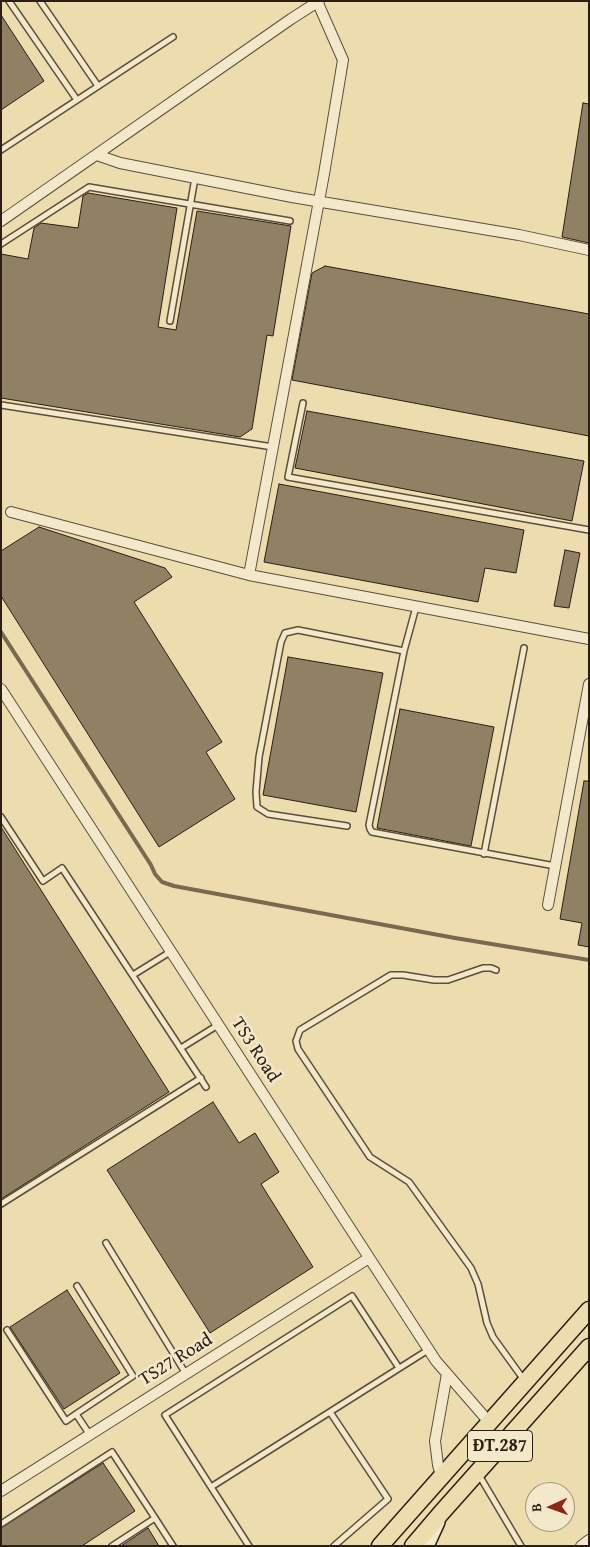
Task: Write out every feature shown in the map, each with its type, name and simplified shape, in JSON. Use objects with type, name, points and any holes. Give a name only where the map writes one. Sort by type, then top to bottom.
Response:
[{"type":"main road","name":"ĐT.287","points":[[380,1546],[589,1310]]},
{"type":"main road","name":"ĐT.287","points":[[414,1546],[589,1347]]},
{"type":"main road","points":[[490,1422],[507,1439]]},
{"type":"main road","points":[[426,1546],[442,1512]]},
{"type":"street","points":[[1,221],[318,2],[343,60],[319,201],[249,575]]},
{"type":"street","points":[[97,155],[120,163],[195,178],[519,235],[589,250]]},
{"type":"street","points":[[11,512],[249,575],[589,639]]},
{"type":"street","points":[[548,906],[589,684]]},
{"type":"street","name":"TS3 Road","points":[[1,688],[428,1350],[490,1422]]},
{"type":"street","name":"TS27 Road","points":[[1,1492],[369,1258]]},
{"type":"street","points":[[441,1476],[435,1441],[447,1374]]},
{"type":"street","points":[[581,1546],[589,1540]]},
{"type":"lane","points":[[9,1],[77,100]]},
{"type":"lane","points":[[40,1],[98,86]]},
{"type":"lane","points":[[1,150],[173,37]]},
{"type":"lane","points":[[170,321],[195,178]]},
{"type":"lane","points":[[1,244],[89,188],[290,221]]},
{"type":"lane","points":[[303,403],[288,477],[589,530]]},
{"type":"lane","points":[[1,406],[273,448]]},
{"type":"lane","points":[[416,607],[404,651],[368,825],[370,829],[372,832],[555,866]]},
{"type":"lane","points":[[347,826],[268,814],[257,807],[256,792],[259,757],[281,642],[286,633],[298,630],[404,651]]},
{"type":"lane","points":[[484,854],[524,648]]},
{"type":"lane","points":[[1,817],[43,880],[62,868],[206,1087]]},
{"type":"lane","points":[[132,975],[171,951]]},
{"type":"lane","points":[[496,970],[483,968],[448,980],[434,980],[403,974],[391,975],[300,1030],[296,1041],[298,1049],[370,1157],[409,1182],[471,1268],[478,1284],[487,1323],[493,1337],[526,1382]]},
{"type":"lane","points":[[181,1048],[218,1025]]},
{"type":"lane","points":[[1,1204],[200,1078]]},
{"type":"lane","points":[[106,1243],[186,1374]]},
{"type":"lane","points":[[7,1330],[66,1421],[133,1376],[77,1286]]},
{"type":"lane","points":[[249,1546],[165,1415],[352,1296],[399,1368]]},
{"type":"lane","points":[[211,1487],[428,1350]]},
{"type":"lane","points":[[330,1412],[388,1499],[334,1546]]},
{"type":"lane","points":[[76,1414],[90,1435]]},
{"type":"lane","points":[[1,1524],[112,1452],[173,1546]]},
{"type":"lane","points":[[478,1472],[521,1546]]},
{"type":"lane","points":[[112,1546],[155,1518]]},
{"type":"building","points":[[1,15],[44,81],[1,110]]},
{"type":"building","points":[[583,103],[589,104],[589,243],[562,237]]},
{"type":"building","points":[[88,193],[177,208],[158,327],[176,330],[197,211],[291,226],[273,336],[267,335],[252,429],[240,437],[1,398],[1,254],[28,259],[34,228],[41,223],[78,228],[83,196]]},
{"type":"building","points":[[325,266],[589,314],[589,436],[292,380],[312,273]]},
{"type":"building","points":[[307,411],[584,461],[572,521],[295,468]]},
{"type":"building","points":[[279,484],[524,530],[516,573],[485,568],[478,602],[264,562]]},
{"type":"building","points":[[39,527],[165,568],[172,577],[134,602],[222,742],[206,752],[235,799],[159,847],[1,596],[1,551]]},
{"type":"building","points":[[565,550],[580,553],[569,608],[554,606]]},
{"type":"building","points":[[288,657],[383,673],[356,812],[263,795]]},
{"type":"building","points":[[400,709],[494,727],[471,846],[377,828]]},
{"type":"building","points":[[584,781],[589,781],[589,947],[578,945],[582,923],[560,919]]},
{"type":"building","points":[[1,827],[169,1092],[1,1199]]},
{"type":"building","points":[[213,1102],[239,1143],[255,1133],[279,1172],[261,1184],[313,1267],[210,1333],[107,1170]]},
{"type":"building","points":[[67,1290],[120,1373],[64,1409],[10,1327]]},
{"type":"building","points":[[103,1463],[135,1511],[82,1546],[1,1546],[1,1528]]},
{"type":"building","points":[[148,1528],[159,1546],[121,1546]]},
{"type":"waterway","points":[[1,632],[155,874],[162,882],[174,886],[455,938],[589,960]]}]
